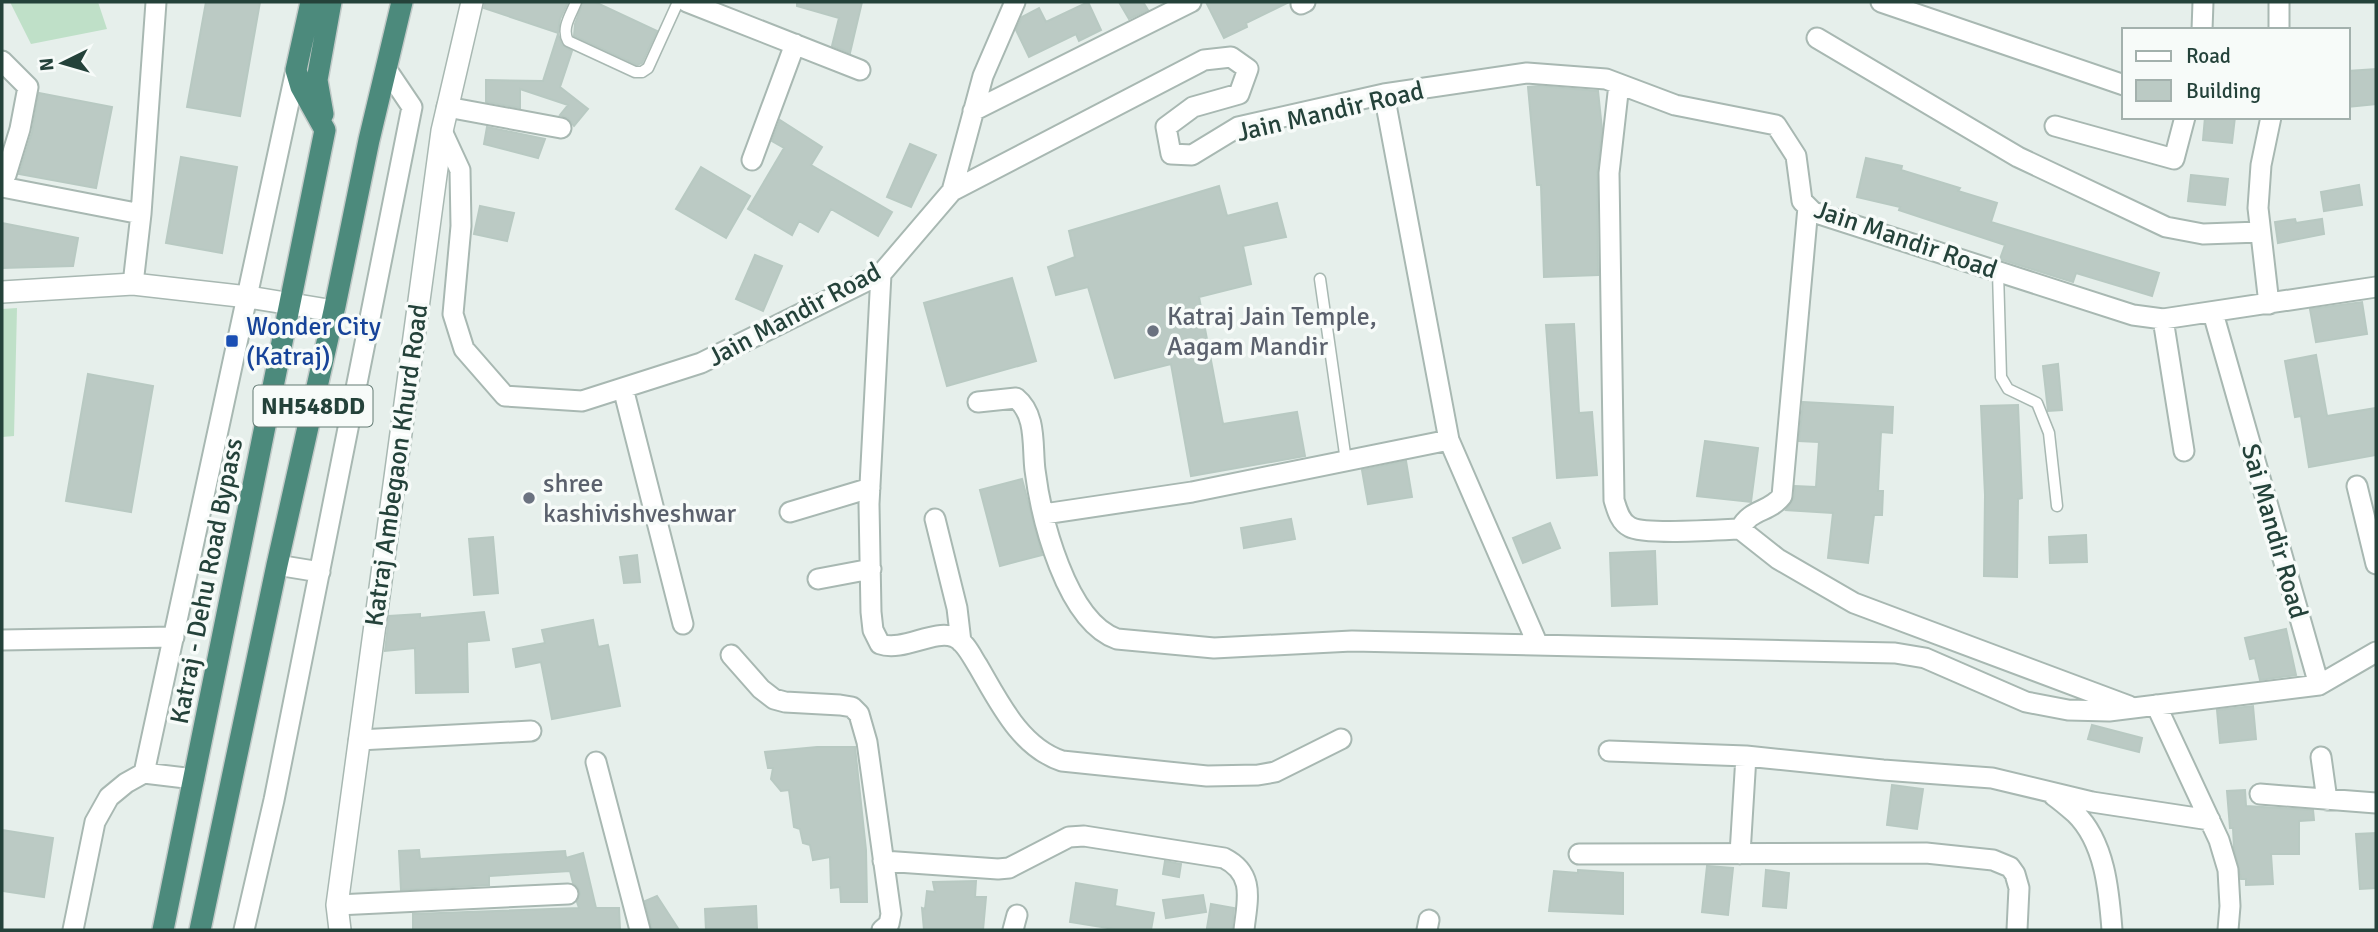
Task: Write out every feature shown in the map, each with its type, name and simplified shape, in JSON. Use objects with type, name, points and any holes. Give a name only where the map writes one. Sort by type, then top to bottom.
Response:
[{"type":"highway","points":[[310,2],[296,71],[301,87],[325,130]]},
{"type":"highway","points":[[325,130],[317,80],[331,2]]},
{"type":"highway","name":"NH548DD","points":[[200,930],[369,140],[402,2]]},
{"type":"highway","name":"Katraj - Dehu Road Bypass","points":[[163,930],[325,130]]},
{"type":"highway","points":[[194,779],[230,782]]},
{"type":"street","points":[[133,284],[141,214],[156,2]]},
{"type":"street","name":"Katraj Ambegaon Khurd Road","points":[[340,930],[337,905],[442,131],[472,2]]},
{"type":"street","points":[[687,2],[860,70]]},
{"type":"street","points":[[952,191],[983,76],[1016,2]]},
{"type":"street","points":[[973,111],[1191,2]]},
{"type":"street","points":[[1881,2],[2122,84]]},
{"type":"street","points":[[2202,28],[2203,2]]},
{"type":"street","points":[[2279,2],[2279,28]]},
{"type":"street","points":[[1817,38],[2018,157],[2166,227],[2203,234],[2260,232]]},
{"type":"street","points":[[752,160],[795,44]]},
{"type":"street","name":"Jain Mandir Road","points":[[442,131],[460,170],[461,226],[453,314],[464,349],[505,396],[582,401],[701,363],[881,274],[952,191],[1205,60],[1231,57],[1248,69],[1239,94],[1193,107],[1166,127],[1171,154],[1192,155],[1238,127],[1384,94],[1527,73],[1606,79],[1675,105],[1776,125],[1796,156],[1802,201],[1813,212],[2133,315],[2163,319],[2376,287]]},
{"type":"street","points":[[2,61],[28,87],[20,129],[6,175],[2,178]]},
{"type":"street","points":[[244,930],[274,800],[412,107],[387,70]]},
{"type":"street","points":[[144,774],[296,71]]},
{"type":"street","points":[[1619,84],[1609,173],[1614,500],[1621,519],[1629,527],[1638,530],[1740,529],[1778,559],[1854,603],[2134,708]]},
{"type":"street","points":[[1384,94],[1450,439],[1538,645]]},
{"type":"street","points":[[447,107],[561,128]]},
{"type":"street","points":[[2055,126],[2174,159],[2184,119]]},
{"type":"street","points":[[2269,304],[2258,208],[2261,165],[2271,119]]},
{"type":"street","points":[[2,187],[141,214]]},
{"type":"street","points":[[1740,529],[1754,512],[1777,503],[1782,496],[1808,207]]},
{"type":"street","points":[[881,274],[870,488],[873,630],[880,644],[896,646],[949,636],[961,642]]},
{"type":"street","points":[[2,292],[133,284],[248,297],[334,311]]},
{"type":"street","name":"Sai Mandir Road","points":[[2213,313],[2319,685]]},
{"type":"street","points":[[2163,319],[2184,450]]},
{"type":"street","points":[[624,388],[683,624]]},
{"type":"street","points":[[978,402],[1016,398],[1027,412],[1044,514],[1071,595],[1092,623],[1104,634],[1117,639],[1214,648],[1352,641],[1895,653],[1925,658],[2026,702],[2068,710],[2109,711],[2319,685],[2376,652]]},
{"type":"street","points":[[1044,514],[1192,492],[1450,439]]},
{"type":"street","points":[[2357,486],[2376,564]]},
{"type":"street","points":[[790,512],[870,488]]},
{"type":"street","points":[[935,519],[957,608],[961,642],[1007,715],[1035,749],[1045,756],[1062,761],[1207,776],[1258,775],[1275,772],[1341,739]]},
{"type":"street","points":[[277,565],[320,572]]},
{"type":"street","points":[[818,579],[871,569]]},
{"type":"street","points":[[2,640],[174,637]]},
{"type":"street","points":[[731,655],[774,699],[852,707],[859,714],[867,742],[891,914],[889,924],[882,930]]},
{"type":"street","points":[[2156,705],[2219,840],[2228,870],[2228,930]]},
{"type":"street","points":[[359,740],[531,731]]},
{"type":"street","points":[[1609,751],[1746,756],[1992,778],[2092,802],[2210,821]]},
{"type":"street","points":[[1740,853],[1746,756]]},
{"type":"street","points":[[2322,757],[2327,800]]},
{"type":"street","points":[[596,762],[640,930]]},
{"type":"street","points":[[73,930],[95,822],[109,797],[126,783],[144,774],[194,779]]},
{"type":"street","points":[[2049,792],[2077,814],[2094,842],[2109,888],[2112,930]]},
{"type":"street","points":[[2260,794],[2376,803]]},
{"type":"street","points":[[883,861],[1009,868],[1069,837],[1084,836],[1224,858],[1236,864],[1243,872],[1247,886],[1244,930]]},
{"type":"street","points":[[1579,855],[1926,853],[2004,863],[2015,874],[2019,888],[2017,930]]},
{"type":"street","points":[[337,905],[568,894]]},
{"type":"lane","points":[[576,2],[565,27],[564,34],[568,41],[635,72],[642,72],[648,68],[678,2]]},
{"type":"lane","points":[[1997,272],[2001,377],[2008,389],[2036,403],[2049,433],[2057,506]]},
{"type":"lane","points":[[1320,279],[1346,461]]},
{"type":"green space","points":[[10,2],[98,2],[107,29],[31,44]]},
{"type":"green space","points":[[17,308],[14,436],[2,437],[2,309]]},
{"type":"building","points":[[206,2],[260,2],[240,116],[187,107]]},
{"type":"building","points":[[485,2],[568,2],[560,19],[558,33],[484,8]]},
{"type":"building","points":[[583,2],[595,2],[657,31],[642,63],[637,65],[574,36],[575,24]]},
{"type":"building","points":[[797,2],[862,2],[850,53],[832,46],[839,18],[797,6]]},
{"type":"building","points":[[1088,2],[1101,30],[1079,41],[1076,34],[1029,57],[1016,30],[1022,17],[1039,8],[1046,22]]},
{"type":"building","points":[[1119,2],[1143,2],[1148,10],[1129,19]]},
{"type":"building","points":[[1206,2],[1289,2],[1246,23],[1247,27],[1224,38]]},
{"type":"building","points":[[558,34],[562,45],[572,51],[560,87],[588,109],[574,126],[568,118],[560,115],[568,105],[520,89],[520,108],[486,102],[486,80],[543,81]]},
{"type":"building","points":[[2376,69],[2376,104],[2350,107],[2350,71]]},
{"type":"building","points":[[1528,87],[1598,91],[1602,129],[1597,173],[1598,275],[1544,277],[1541,185],[1537,185]]},
{"type":"building","points":[[39,93],[112,107],[96,188],[19,174],[32,132]]},
{"type":"building","points":[[2205,119],[2235,119],[2232,143],[2203,140]]},
{"type":"building","points":[[780,120],[822,147],[811,165],[892,212],[878,236],[831,209],[818,232],[799,221],[792,235],[748,209],[784,148],[772,141]]},
{"type":"building","points":[[487,127],[545,139],[538,158],[484,144]]},
{"type":"building","points":[[910,144],[936,155],[911,207],[887,197]]},
{"type":"building","points":[[181,157],[237,167],[222,253],[166,243]]},
{"type":"building","points":[[1866,158],[1902,166],[1901,170],[1960,188],[1958,191],[1997,203],[1991,222],[2159,273],[2152,296],[2076,273],[2073,282],[2000,259],[2005,245],[1899,210],[1900,207],[1857,197]]},
{"type":"building","points":[[701,167],[750,196],[726,238],[676,209]]},
{"type":"building","points":[[2191,175],[2228,179],[2225,205],[2188,201]]},
{"type":"building","points":[[2359,185],[2362,205],[2324,211],[2321,192]]},
{"type":"building","name":"Katraj Jain Temple, Aagam Mandir","points":[[1219,186],[1227,216],[1277,203],[1286,237],[1243,246],[1251,284],[1199,297],[1223,424],[1297,412],[1305,456],[1191,476],[1171,364],[1115,378],[1088,287],[1056,295],[1048,267],[1075,257],[1069,231]]},
{"type":"building","points":[[480,206],[514,213],[507,241],[474,234]]},
{"type":"building","points":[[2295,219],[2296,223],[2322,219],[2324,234],[2278,243],[2275,222]]},
{"type":"building","points":[[2,223],[78,238],[73,266],[2,268]]},
{"type":"building","points":[[755,255],[782,266],[763,311],[736,299]]},
{"type":"building","points":[[1012,278],[1036,361],[947,386],[924,303]]},
{"type":"building","points":[[2362,302],[2367,334],[2316,342],[2310,309]]},
{"type":"building","points":[[1574,324],[1579,413],[1592,412],[1597,475],[1557,478],[1546,325]]},
{"type":"building","points":[[2316,355],[2327,416],[2376,408],[2376,455],[2309,467],[2301,416],[2295,417],[2285,361]]},
{"type":"building","points":[[2058,364],[2062,410],[2048,411],[2043,366]]},
{"type":"building","points":[[88,374],[153,386],[131,512],[66,501]]},
{"type":"building","points":[[1803,402],[1893,407],[1892,433],[1881,432],[1878,491],[1883,491],[1882,515],[1874,515],[1868,563],[1828,558],[1833,513],[1786,510],[1794,498],[1795,486],[1816,487],[1819,442],[1799,441]]},
{"type":"building","points":[[2018,405],[2022,498],[2018,499],[2017,577],[1984,576],[1985,495],[1981,406]]},
{"type":"building","points":[[1705,441],[1758,448],[1751,502],[1697,496]]},
{"type":"building","points":[[1406,461],[1412,497],[1368,504],[1362,470]]},
{"type":"building","points":[[1022,479],[1042,555],[1000,566],[980,490]]},
{"type":"building","points":[[1291,519],[1295,539],[1244,548],[1241,528]]},
{"type":"building","points":[[1550,523],[1560,548],[1523,563],[1513,538]]},
{"type":"building","points":[[2086,535],[2087,562],[2050,563],[2049,537]]},
{"type":"building","points":[[493,537],[498,593],[474,595],[469,539]]},
{"type":"building","points":[[1655,551],[1657,604],[1612,606],[1610,553]]},
{"type":"building","points":[[637,555],[640,582],[624,583],[620,557]]},
{"type":"building","points":[[484,612],[489,640],[467,642],[468,692],[416,693],[415,648],[385,651],[389,616],[420,614],[420,618]]},
{"type":"building","points":[[593,620],[598,647],[608,645],[620,706],[552,719],[541,662],[516,667],[513,649],[545,643],[542,630]]},
{"type":"building","points":[[2286,629],[2296,675],[2260,680],[2255,658],[2250,659],[2245,638]]},
{"type":"building","points":[[2253,706],[2256,739],[2220,743],[2217,710]]},
{"type":"building","points":[[2092,725],[2142,738],[2139,752],[2088,739]]},
{"type":"building","points":[[817,747],[855,747],[866,850],[867,902],[841,902],[840,887],[831,888],[830,857],[813,860],[810,845],[803,843],[800,829],[794,827],[789,790],[781,791],[771,779],[773,768],[768,768],[765,752]]},
{"type":"building","points":[[1892,785],[1923,789],[1917,829],[1887,825]]},
{"type":"building","points":[[2245,790],[2246,806],[2313,810],[2314,820],[2299,821],[2299,854],[2271,854],[2273,884],[2246,885],[2246,879],[2241,879],[2234,848],[2233,828],[2230,828],[2227,791]]},
{"type":"building","points":[[2,830],[53,838],[44,897],[2,891]]},
{"type":"building","points":[[2376,833],[2376,888],[2360,889],[2356,834]]},
{"type":"building","points":[[419,850],[420,859],[565,851],[566,858],[583,853],[596,908],[619,908],[620,930],[413,930],[413,914],[579,908],[577,902],[580,894],[570,871],[489,876],[489,885],[401,890],[399,851]]},
{"type":"building","points":[[1165,861],[1181,864],[1179,877],[1163,874]]},
{"type":"building","points":[[1707,866],[1733,868],[1728,915],[1702,912]]},
{"type":"building","points":[[1578,870],[1623,873],[1623,914],[1549,911],[1554,871],[1578,873]]},
{"type":"building","points":[[1766,870],[1789,873],[1786,908],[1763,906]]},
{"type":"building","points":[[976,881],[975,897],[986,897],[983,930],[924,930],[922,908],[925,909],[927,891],[935,892],[933,882]]},
{"type":"building","points":[[1076,883],[1117,890],[1115,906],[1154,913],[1151,930],[1120,930],[1070,922]]},
{"type":"building","points":[[1203,895],[1206,912],[1166,918],[1163,900]]},
{"type":"building","points":[[657,896],[679,930],[652,930],[645,901]]},
{"type":"building","points":[[1211,904],[1234,908],[1232,930],[1207,928]]},
{"type":"building","points":[[756,906],[757,930],[706,930],[705,909]]},
{"type":"place","name":"Katraj Jain Temple, Aagam Mandir","points":[[1153,331]]},
{"type":"place","name":"Wonder City (Katraj)","points":[[232,341]]},
{"type":"place","name":"shree kashivishveshwar","points":[[529,498]]}]
